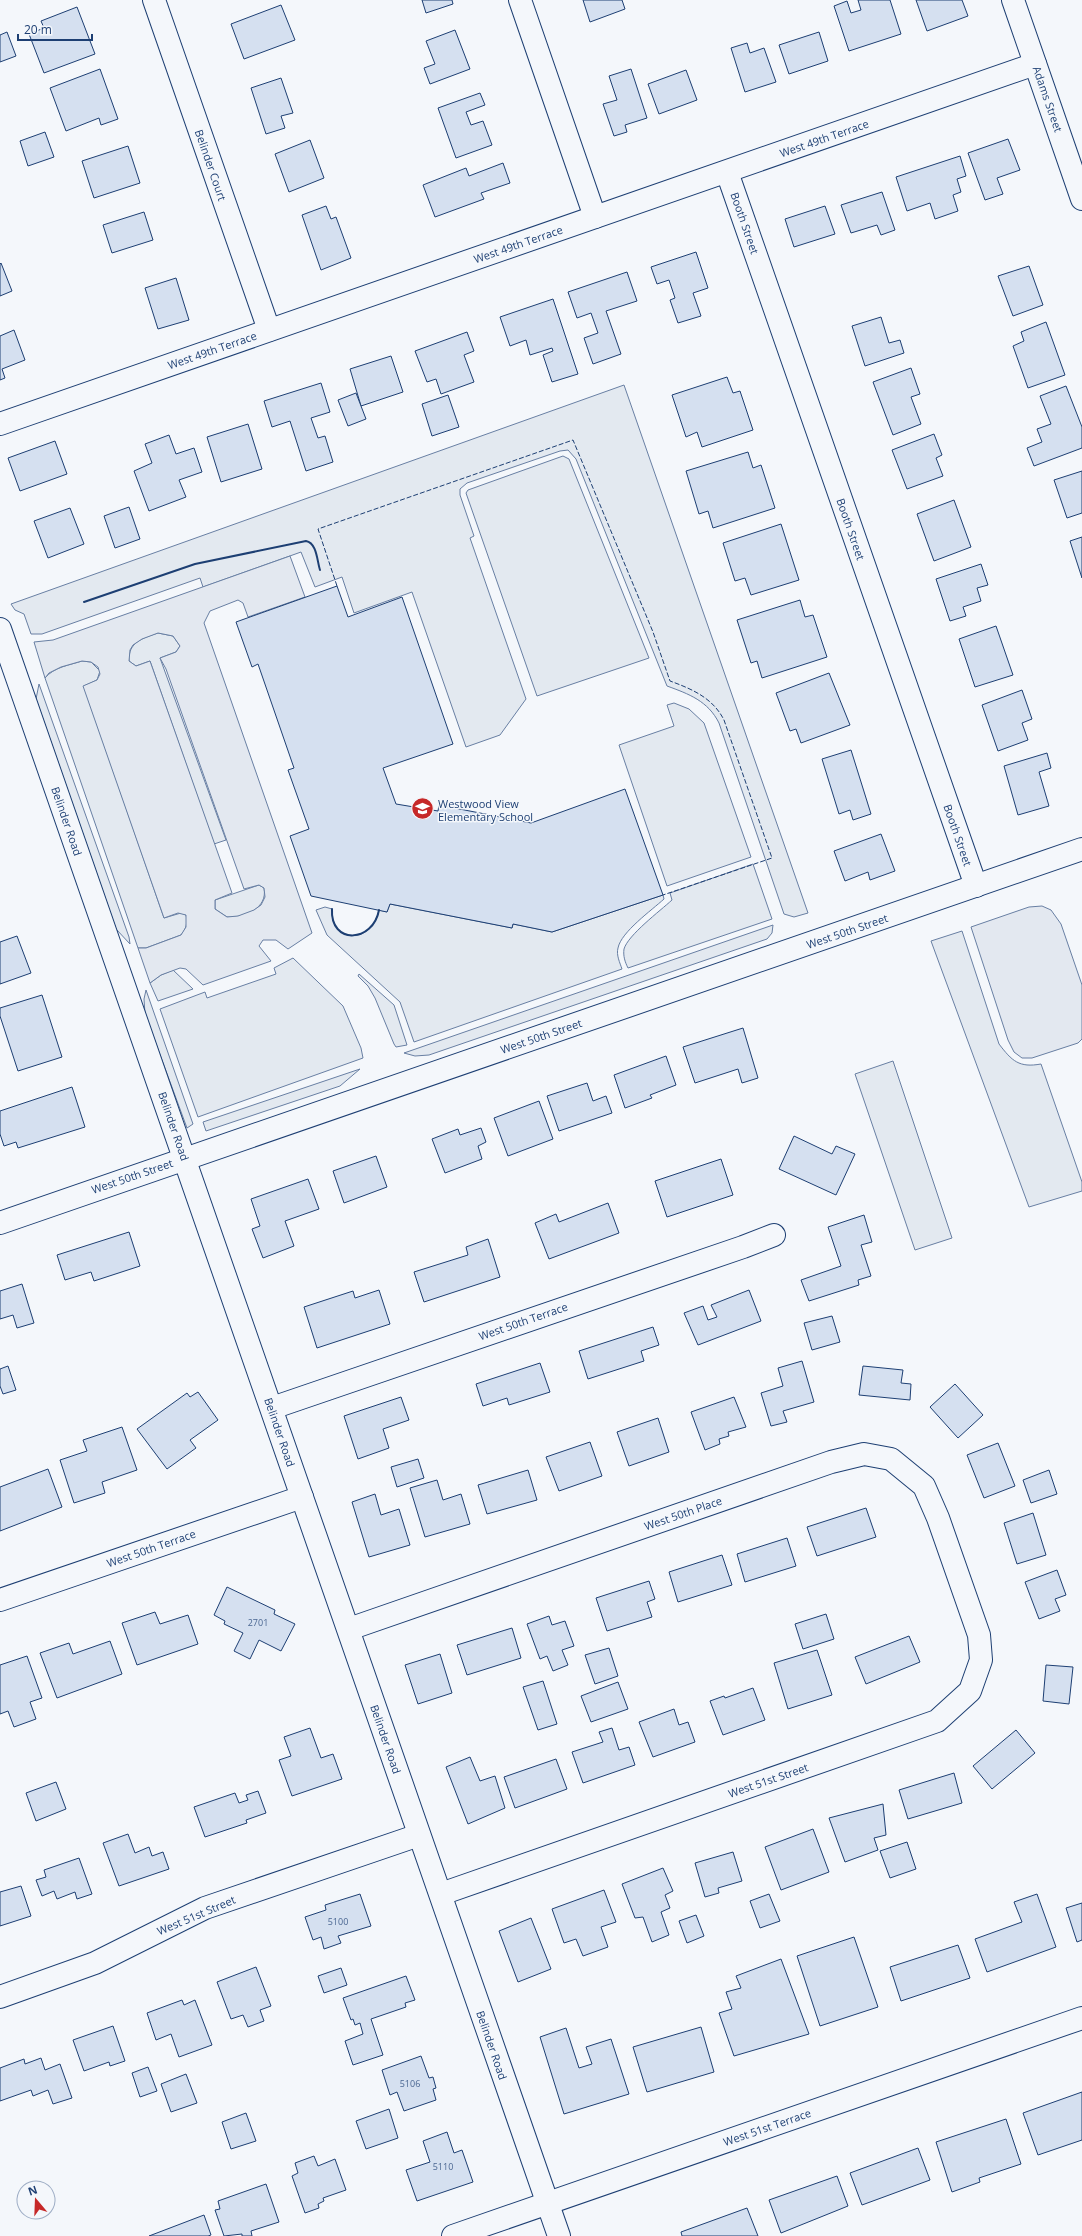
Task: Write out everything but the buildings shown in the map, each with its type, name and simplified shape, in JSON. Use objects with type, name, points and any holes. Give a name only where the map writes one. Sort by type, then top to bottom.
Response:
[{"type":"street","name":"Belinder Court","points":[[154,0],[269,330]]},
{"type":"street","points":[[520,0],[594,217]]},
{"type":"street","name":"Adams Street","points":[[1013,0],[1082,199]]},
{"type":"street","name":"West 49th Terrace","points":[[0,424],[1035,64]]},
{"type":"street","name":"Booth Street","points":[[727,172],[976,886]]},
{"type":"street","name":"Belinder Road","points":[[0,629],[559,2236]]},
{"type":"street","name":"West 50th Street","points":[[0,1223],[184,1158],[1082,849]]},
{"type":"street","name":"West 50th Terrace","points":[[272,1408],[743,1247],[774,1235]]},
{"type":"street","name":"West 50th Place","points":[[349,1629],[831,1462],[864,1454],[892,1459],[924,1486],[938,1518],[958,1574]]},
{"type":"street","name":"West 50th Terrace","points":[[0,1600],[302,1497]]},
{"type":"street","name":"West 51st Street","points":[[441,1894],[937,1721],[970,1692],[981,1660],[979,1635],[958,1574]]},
{"type":"street","name":"West 51st Street","points":[[0,1997],[95,1963],[205,1908],[419,1835]]},
{"type":"street","name":"West 51st Terrace","points":[[453,2236],[1082,2018]]},
{"type":"shaded area","points":[[624,385],[808,913],[794,917],[784,914],[719,723],[715,715],[697,699],[667,686],[576,459],[568,450],[560,451],[467,483],[460,489],[460,495],[474,536],[470,538],[526,699],[500,735],[466,747],[412,592],[354,613],[342,577],[315,587],[301,552],[203,587],[200,578],[42,634],[31,634],[24,614],[15,610],[11,604]]},
{"type":"shaded area","points":[[563,456],[569,459],[649,658],[537,696],[466,493],[468,490]]},
{"type":"shaded area","points":[[290,556],[305,597],[248,617],[243,603],[238,600],[210,611],[204,623],[312,933],[288,949],[276,940],[263,940],[259,946],[271,961],[203,985],[186,969],[180,968],[161,975],[150,983],[138,948],[146,948],[181,935],[186,927],[186,915],[178,913],[164,918],[83,686],[97,680],[100,674],[98,667],[91,662],[82,661],[61,667],[49,673],[45,678],[34,642],[53,640]],"holes":[[[158,633],[173,636],[180,646],[176,652],[160,658],[166,669],[244,889],[259,885],[264,888],[265,897],[261,905],[254,910],[238,916],[227,917],[215,909],[215,900],[232,893],[150,661],[136,666],[129,661],[130,650],[133,645],[142,639]]]},
{"type":"shaded area","points":[[158,633],[173,636],[180,646],[176,652],[160,658],[226,840],[214,844],[150,661],[136,666],[129,661],[129,655],[134,645],[142,639]]},
{"type":"shaded area","points":[[82,661],[91,662],[100,671],[97,680],[84,686],[164,918],[181,913],[186,915],[186,926],[181,935],[146,948],[138,948],[45,678],[57,669]]},
{"type":"shaded area","points":[[39,684],[129,937],[130,944],[116,929],[36,699]]},
{"type":"shaded area","points":[[674,703],[689,709],[704,723],[751,857],[667,886],[619,745],[674,726],[667,705]]},
{"type":"shaded area","points":[[753,864],[772,919],[628,968],[624,954],[624,949],[627,943],[638,930],[672,900],[670,893]]},
{"type":"shaded area","points":[[259,885],[264,888],[262,901],[259,906],[248,914],[227,917],[215,909],[215,900]]},
{"type":"shaded area","points":[[663,895],[664,899],[631,928],[620,942],[618,948],[618,959],[622,969],[414,1042],[400,1002],[327,935],[316,910],[325,907],[332,909],[333,921],[338,929],[344,934],[352,936],[361,934],[368,930],[375,921],[379,910],[387,912],[390,904],[512,928],[513,924],[552,932]]},
{"type":"shaded area","points":[[1042,906],[1051,910],[1061,924],[1082,985],[1082,1039],[1078,1043],[1032,1058],[1022,1058],[1014,1052],[1008,1040],[971,927],[1029,907]]},
{"type":"shaded area","points":[[773,925],[772,933],[767,939],[429,1055],[415,1056],[404,1053]]},
{"type":"shaded area","points":[[962,931],[999,1044],[1012,1059],[1021,1064],[1041,1064],[1082,1182],[1082,1191],[1029,1207],[931,941]]},
{"type":"shaded area","points":[[293,958],[343,1006],[361,1048],[363,1058],[198,1117],[160,1009],[205,992],[207,998],[276,974],[274,968]]},
{"type":"shaded area","points":[[173,970],[193,989],[158,1001],[150,983],[161,975]]},
{"type":"shaded area","points":[[359,974],[394,1005],[407,1045],[396,1047],[375,998],[368,986],[358,976]]},
{"type":"shaded area","points":[[146,990],[193,1124],[187,1128],[145,1014],[144,999]]},
{"type":"shaded area","points":[[893,1061],[952,1238],[915,1250],[855,1074]]},
{"type":"shaded area","points":[[360,1069],[340,1086],[206,1131],[203,1122]]},
{"type":"fence","points":[[337,586],[318,529],[573,440],[653,632],[670,681],[686,687],[708,700],[724,720],[772,858],[663,895]]},
{"type":"wall","points":[[84,602],[195,564],[306,541],[310,542],[316,553],[320,570]]},
{"type":"wall","points":[[332,909],[333,921],[338,929],[344,934],[352,935],[361,934],[369,929],[375,921],[379,910]]},
{"type":"place","name":"Westwood View Elementary School","points":[[423,809]]}]
